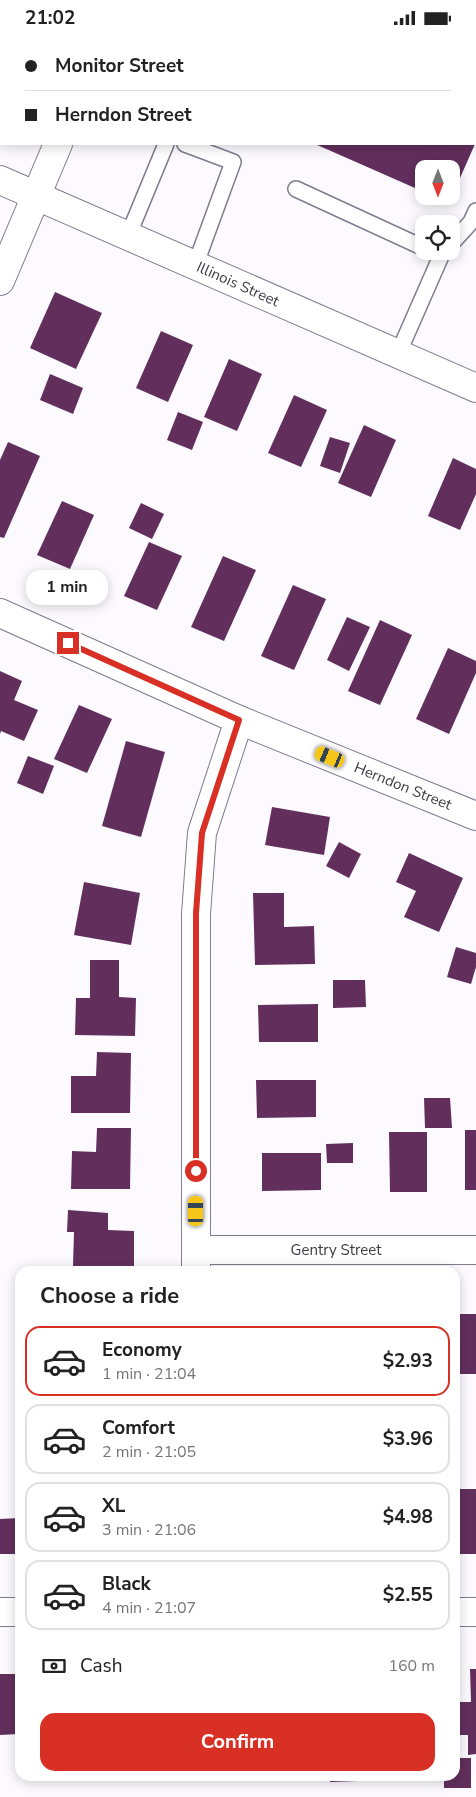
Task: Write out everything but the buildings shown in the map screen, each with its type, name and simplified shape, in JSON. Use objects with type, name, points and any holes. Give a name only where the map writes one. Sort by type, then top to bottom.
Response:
[{"type":"street","points":[[0,281],[58,145]]},
{"type":"street","name":"Illinois Street","points":[[0,180],[476,388]]},
{"type":"street","name":"Herndon Street","points":[[0,613],[239,720],[476,816]]},
{"type":"street","points":[[196,1261],[196,913],[202,833],[239,720]]},
{"type":"street","name":"Gentry Street","points":[[196,1261],[476,1250]]},
{"type":"street","points":[[0,1612],[15,1611]]},
{"type":"street","points":[[460,1611],[476,1611]]},
{"type":"lane","points":[[128,236],[166,145]]},
{"type":"lane","points":[[187,145],[233,162],[196,266]]},
{"type":"lane","points":[[296,189],[415,244]]},
{"type":"lane","points":[[460,234],[471,222],[476,211]]},
{"type":"lane","points":[[398,354],[436,260]]},
{"type":"route","points":[[68,643],[239,720],[202,833],[196,913],[196,1171]]}]
